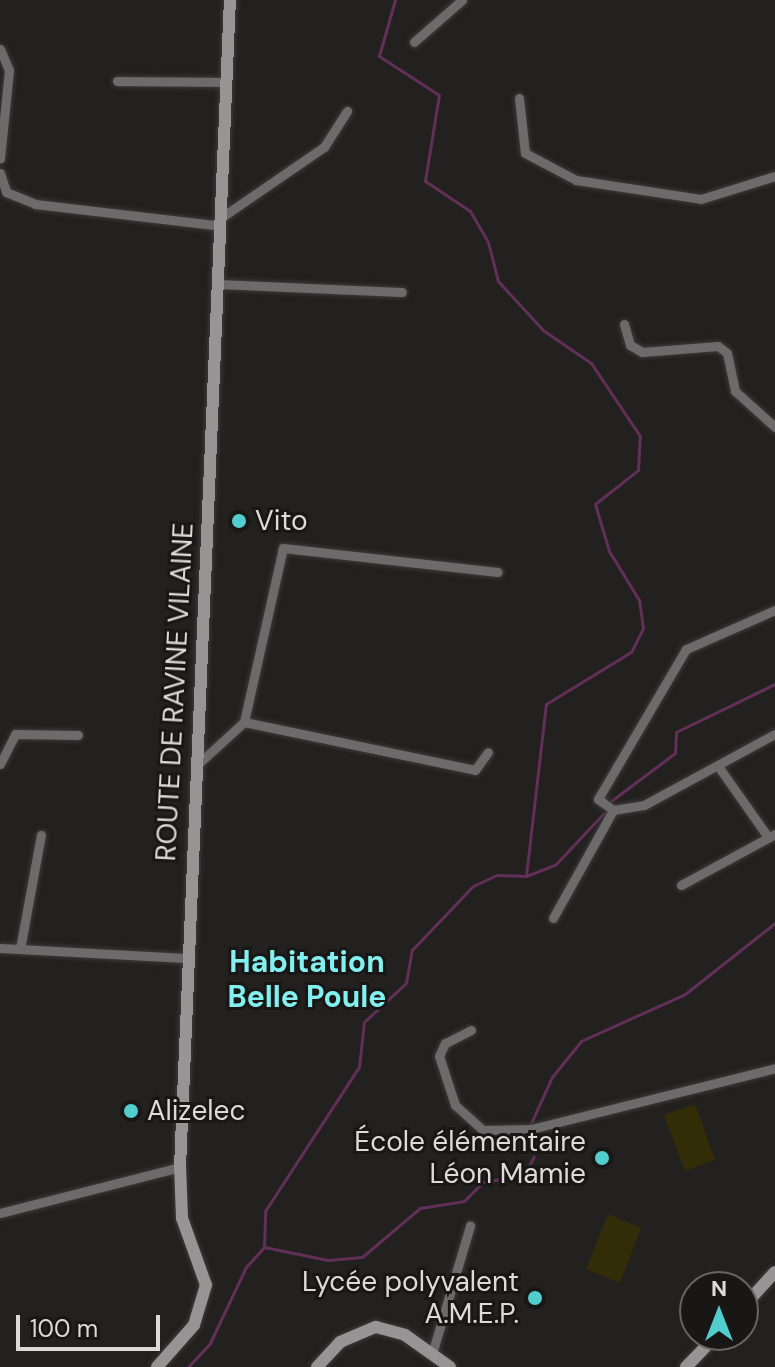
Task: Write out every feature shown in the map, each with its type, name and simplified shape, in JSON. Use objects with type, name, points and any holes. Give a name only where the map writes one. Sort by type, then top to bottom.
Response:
[{"type":"main road","name":"ROUTE DE RAVINE VILAINE","points":[[157,1367],[194,1325],[206,1285],[182,1218],[180,1167],[186,958],[198,764],[230,0]]},
{"type":"main road","points":[[759,1290],[775,1272]]},
{"type":"main road","points":[[317,1367],[340,1342],[376,1327],[391,1328],[450,1367]]},
{"type":"main road","points":[[686,1367],[702,1351]]},
{"type":"street","points":[[414,42],[462,0]]},
{"type":"street","points":[[0,49],[9,70],[0,159]]},
{"type":"street","points":[[117,81],[226,82]]},
{"type":"street","points":[[519,98],[525,153],[576,180],[701,199],[775,176]]},
{"type":"street","points":[[0,173],[17,200],[221,222],[324,147],[347,111]]},
{"type":"street","points":[[217,284],[402,292]]},
{"type":"street","points":[[624,324],[630,345],[642,352],[718,346],[727,353],[735,391],[775,427]]},
{"type":"street","points":[[198,764],[244,722],[283,548],[498,572]]},
{"type":"street","points":[[775,610],[686,649],[600,792],[603,806],[613,810],[644,805],[775,734]]},
{"type":"street","points":[[244,722],[475,770],[488,752]]},
{"type":"street","points":[[0,764],[15,734],[78,735]]},
{"type":"street","points":[[681,885],[772,836],[718,766]]},
{"type":"street","points":[[553,918],[613,810]]},
{"type":"street","points":[[20,949],[41,835]]},
{"type":"street","points":[[0,948],[186,958]]},
{"type":"street","points":[[471,1030],[445,1043],[439,1056],[455,1105],[483,1130],[531,1129],[775,1068]]},
{"type":"street","points":[[0,1213],[180,1167]]},
{"type":"street","points":[[432,1354],[470,1226]]},
{"type":"shaded area","points":[[695,1104],[715,1160],[685,1171],[664,1115]]},
{"type":"shaded area","points":[[608,1214],[641,1228],[620,1283],[586,1269]]},
{"type":"waterway","points":[[188,1367],[210,1343],[246,1267],[264,1247],[265,1211],[359,1067],[364,1022],[406,983],[412,950],[473,886],[497,875],[526,876],[546,704],[631,652],[643,628],[639,600],[609,551],[595,504],[638,470],[640,436],[591,363],[543,330],[498,281],[488,242],[470,211],[425,181],[439,95],[379,56],[395,0]]},
{"type":"waterway","points":[[611,801],[675,753],[676,732],[775,684]]},
{"type":"waterway","points":[[526,876],[555,865],[604,813]]},
{"type":"waterway","points":[[531,1123],[552,1077],[581,1041],[685,994],[775,923]]},
{"type":"waterway","points":[[264,1247],[328,1260],[362,1257],[420,1208],[464,1201],[483,1182],[524,1175],[534,1156]]},
{"type":"place","name":"Vito","points":[[239,521]]},
{"type":"place","name":"Alizelec","points":[[131,1111]]},
{"type":"place","name":"École élémentaire Léon Mamie","points":[[602,1158]]},
{"type":"place","name":"Lycée polyvalent A.M.E.P.","points":[[535,1298]]},
{"type":"district","name":"Habitation Belle Poule","points":[[307,979]]}]
